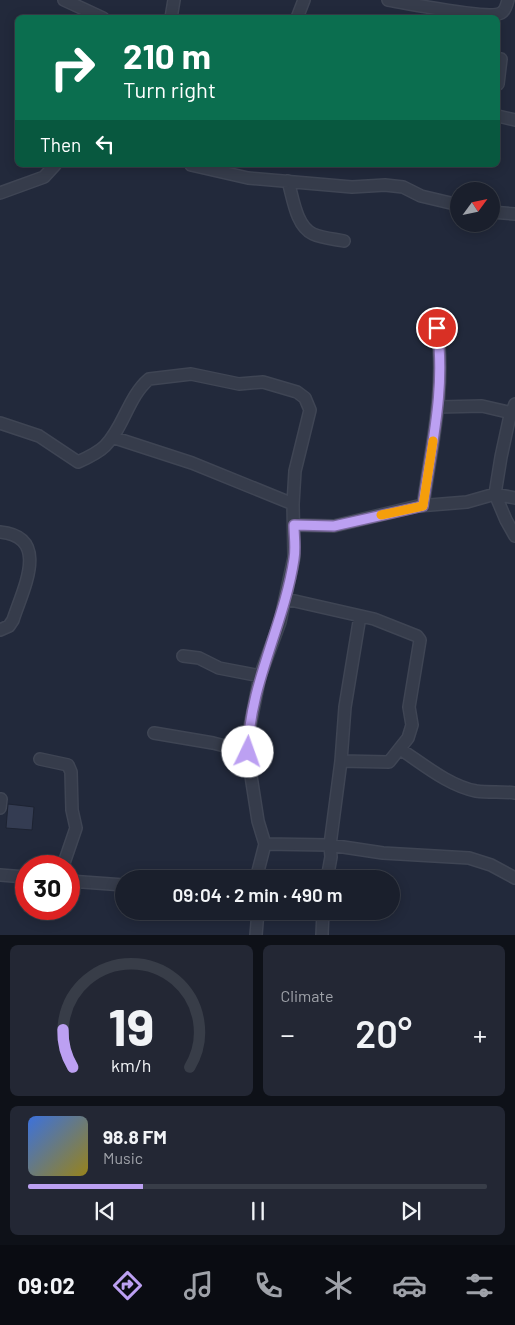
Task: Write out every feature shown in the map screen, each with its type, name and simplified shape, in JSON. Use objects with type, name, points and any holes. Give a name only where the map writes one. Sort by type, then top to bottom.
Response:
[{"type":"street","points":[[64,0],[96,15]]},
{"type":"street","points":[[172,15],[174,0]]},
{"type":"street","points":[[298,15],[304,0]]},
{"type":"street","points":[[388,0],[497,15],[504,11],[508,0]]},
{"type":"street","points":[[500,67],[501,58]]},
{"type":"street","points":[[500,117],[515,120]]},
{"type":"street","points":[[0,193],[44,177],[53,167]]},
{"type":"street","points":[[200,167],[248,178],[352,187],[385,185],[403,187],[421,196],[450,203]]},
{"type":"street","points":[[288,181],[296,211],[307,230],[314,234],[344,240]]},
{"type":"street","points":[[500,213],[515,214]]},
{"type":"street","points":[[423,506],[439,407],[440,352],[437,328]]},
{"type":"street","points":[[0,423],[39,436],[78,462],[105,446],[112,437],[129,404],[144,383],[156,378],[199,374],[239,384],[263,382],[297,392],[305,398],[310,410],[295,471],[293,504],[294,557],[280,622],[260,676],[249,731],[248,752],[258,821],[265,844],[258,870]]},
{"type":"street","points":[[439,407],[482,406],[513,408],[500,457],[495,494],[515,536]]},
{"type":"street","points":[[112,437],[192,463],[293,504]]},
{"type":"street","points":[[294,525],[334,526],[423,506],[467,502],[495,494],[515,498]]},
{"type":"street","points":[[0,532],[11,533],[21,538],[28,546],[30,554],[27,579],[13,620],[9,626],[0,630]]},
{"type":"street","points":[[286,599],[374,619],[417,636],[420,640],[409,706],[412,725],[408,738],[388,762],[341,761]]},
{"type":"street","points":[[329,870],[345,707],[360,616]]},
{"type":"street","points":[[183,656],[199,658],[219,668],[260,676]]},
{"type":"street","points":[[154,733],[213,742],[248,752]]},
{"type":"street","points":[[400,749],[437,773],[464,787],[476,791],[515,793]]},
{"type":"street","points":[[40,759],[65,764],[70,768],[72,810],[76,828],[67,855]]},
{"type":"street","points":[[265,844],[330,845],[383,853],[469,858],[491,865],[515,878]]},
{"type":"street","points":[[0,875],[15,876]]},
{"type":"street","points":[[80,882],[115,884]]},
{"type":"street","points":[[256,935],[257,920]]},
{"type":"street","points":[[322,935],[323,920]]},
{"type":"building","points":[[8,804],[34,807],[32,830],[6,828]]},
{"type":"slow traffic","points":[[381,515],[423,506],[433,441]]},
{"type":"route","points":[[248,752],[249,731],[260,676],[280,622],[291,574],[294,557],[294,525],[334,526],[423,506],[439,407],[440,352],[437,328]]}]
